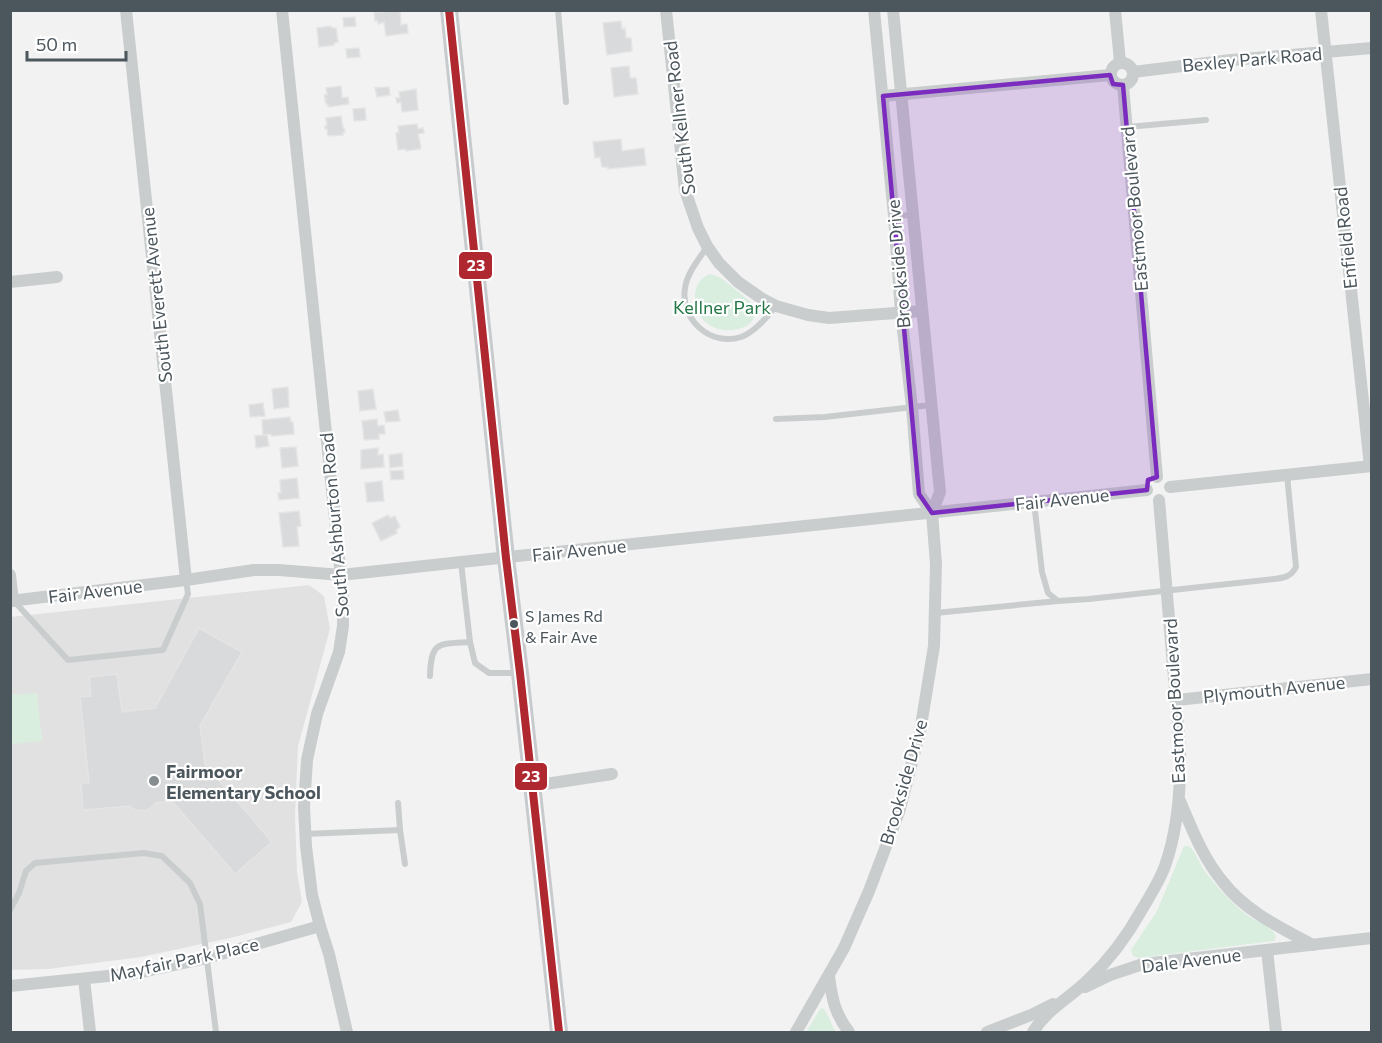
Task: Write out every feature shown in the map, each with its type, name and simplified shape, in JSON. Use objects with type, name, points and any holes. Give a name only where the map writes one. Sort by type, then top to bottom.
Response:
[{"type":"main road","points":[[449,10],[506,558],[559,1032]]},
{"type":"street","name":"South Everett Avenue","points":[[126,10],[186,580]]},
{"type":"street","name":"South Ashburton Road","points":[[282,10],[343,596],[339,652],[317,714],[307,760],[305,834],[312,895],[329,954],[347,1032]]},
{"type":"street","name":"South Kellner Road","points":[[666,10],[685,190],[698,228],[719,263],[738,282],[761,298],[776,306],[808,315],[829,318],[922,311]]},
{"type":"street","name":"Brookside Drive","points":[[874,10],[919,494],[932,513]]},
{"type":"street","name":"Brookside Drive","points":[[796,1032],[844,948],[869,891],[899,812],[920,732],[933,646],[936,564],[932,513],[940,492],[893,10]]},
{"type":"street","points":[[1115,10],[1120,62]]},
{"type":"street","name":"Enfield Road","points":[[1321,10],[1371,466]]},
{"type":"street","name":"Bexley Park Road","points":[[1133,72],[1231,60],[1371,48]]},
{"type":"street","points":[[1120,62],[1129,64],[1133,72],[1131,81],[1123,85],[1114,82],[1110,75],[1113,66],[1120,62]]},
{"type":"street","points":[[883,96],[1110,75]]},
{"type":"street","name":"Eastmoor Boulevard","points":[[1123,85],[1158,477]]},
{"type":"street","points":[[10,282],[57,277]]},
{"type":"street","points":[[1170,487],[1371,466]]},
{"type":"street","points":[[1158,477],[1166,480],[1170,487],[1167,496],[1160,500],[1151,497],[1147,490],[1150,481],[1158,477]]},
{"type":"street","name":"Fair Avenue","points":[[12,601],[254,570],[341,575],[1147,490]]},
{"type":"street","name":"Eastmoor Boulevard","points":[[1033,1032],[1057,1005],[1087,981],[1111,956],[1154,889],[1171,845],[1179,800],[1181,766],[1160,500]]},
{"type":"street","points":[[10,575],[12,601]]},
{"type":"street","name":"Plymouth Avenue","points":[[1177,700],[1371,679]]},
{"type":"street","points":[[532,786],[612,774]]},
{"type":"street","points":[[1179,800],[1201,848],[1224,884],[1252,909],[1313,945]]},
{"type":"street","name":"Mayfair Park Place","points":[[10,986],[137,973],[207,958],[320,926]]},
{"type":"street","name":"Dale Avenue","points":[[987,1032],[1031,1015],[1110,975],[1143,964],[1371,938]]},
{"type":"street","points":[[1267,950],[1276,1032]]},
{"type":"street","points":[[829,976],[833,1002],[841,1022],[849,1032]]},
{"type":"street","points":[[84,979],[90,1032]]},
{"type":"lane","points":[[558,10],[566,102]]},
{"type":"lane","points":[[1126,128],[1206,120]]},
{"type":"lane","points":[[894,216],[913,215]]},
{"type":"lane","points":[[707,246],[689,275],[685,287],[689,317],[705,333],[722,339],[743,337],[762,322],[776,306]]},
{"type":"lane","points":[[776,419],[825,417],[932,405]]},
{"type":"lane","points":[[934,613],[1285,577],[1293,573],[1296,567],[1287,475]]},
{"type":"lane","points":[[1034,502],[1042,572],[1048,593],[1058,601]]},
{"type":"lane","points":[[461,562],[470,642],[475,663],[489,673],[520,673]]},
{"type":"lane","points":[[12,601],[68,660],[163,650],[188,594],[186,580]]},
{"type":"lane","points":[[430,676],[434,650],[440,645],[470,642]]},
{"type":"lane","points":[[398,803],[405,864]]},
{"type":"lane","points":[[305,834],[400,830]]},
{"type":"lane","points":[[10,910],[19,893],[26,871],[35,863],[144,853],[162,856],[190,883],[200,904],[216,1032]]},
{"type":"highlighted area","points":[[1110,75],[1113,84],[1123,85],[1157,477],[1148,480],[1147,490],[932,513],[919,494],[883,96]]},
{"type":"shaded area","name":"Fairmoor Elementary School","points":[[309,585],[324,596],[330,629],[298,746],[295,816],[297,872],[302,902],[291,922],[141,957],[48,969],[11,970],[10,617]]},
{"type":"green space","name":"Kellner Park","points":[[711,274],[721,278],[751,302],[755,313],[751,322],[742,328],[731,330],[718,329],[706,323],[698,311],[695,294],[700,281]]},
{"type":"green space","points":[[37,693],[42,741],[12,744],[11,695]]},
{"type":"green space","points":[[1184,846],[1191,848],[1204,870],[1235,905],[1274,933],[1276,937],[1274,941],[1138,958],[1133,956],[1131,950],[1157,911]]},
{"type":"green space","points":[[823,1008],[836,1032],[806,1032],[820,1009]]},
{"type":"building","points":[[400,10],[401,25],[407,24],[408,33],[386,36],[384,22],[378,24],[374,13]]},
{"type":"building","points":[[355,17],[356,26],[344,27],[343,18]]},
{"type":"building","points":[[621,21],[622,29],[625,28],[626,38],[631,38],[632,51],[607,55],[603,23]]},
{"type":"building","points":[[331,26],[336,28],[338,42],[334,45],[319,47],[317,28]]},
{"type":"building","points":[[359,48],[360,57],[347,58],[346,49]]},
{"type":"building","points":[[629,66],[630,78],[636,78],[638,94],[614,97],[611,68]]},
{"type":"building","points":[[341,86],[342,98],[348,97],[349,104],[328,107],[324,95],[327,95],[326,88]]},
{"type":"building","points":[[389,87],[390,95],[377,97],[375,88]]},
{"type":"building","points":[[416,89],[418,110],[402,112],[401,102],[397,103],[396,98],[400,98],[399,92]]},
{"type":"building","points":[[365,108],[366,120],[354,121],[353,109]]},
{"type":"building","points":[[341,116],[345,132],[343,135],[328,136],[327,129],[325,129],[326,118]]},
{"type":"building","points":[[417,124],[418,129],[423,128],[424,133],[418,134],[420,149],[398,150],[396,133],[399,133],[398,126]]},
{"type":"building","points":[[621,139],[622,151],[644,148],[646,165],[608,169],[608,167],[602,167],[600,157],[595,158],[593,142]]},
{"type":"building","points":[[288,387],[289,407],[274,409],[272,389]]},
{"type":"building","points":[[373,389],[376,409],[360,411],[358,391]]},
{"type":"building","points":[[263,403],[265,416],[250,417],[249,405]]},
{"type":"building","points":[[398,410],[400,421],[386,422],[384,412]]},
{"type":"building","points":[[290,417],[294,434],[263,435],[262,420]]},
{"type":"building","points":[[377,419],[378,426],[384,425],[385,434],[379,434],[379,439],[364,440],[362,421]]},
{"type":"building","points":[[267,435],[269,446],[256,448],[255,436]]},
{"type":"building","points":[[296,447],[298,466],[282,468],[280,448]]},
{"type":"building","points":[[378,448],[378,455],[383,454],[384,467],[361,469],[361,450]]},
{"type":"building","points":[[402,453],[403,466],[390,468],[389,455]]},
{"type":"building","points":[[403,470],[404,479],[391,480],[390,471]]},
{"type":"building","points":[[297,478],[299,498],[279,500],[280,480]]},
{"type":"building","points":[[382,481],[384,501],[367,502],[365,483]]},
{"type":"building","points":[[299,511],[301,526],[297,527],[299,546],[283,547],[279,513]]},
{"type":"building","points":[[388,515],[390,518],[395,516],[400,527],[396,530],[397,533],[381,541],[372,523]]},
{"type":"building","points":[[199,628],[242,652],[200,726],[205,764],[272,842],[235,874],[172,801],[156,803],[145,811],[135,810],[130,806],[83,810],[81,783],[89,783],[80,697],[91,696],[89,677],[117,674],[122,712],[155,708]]},
{"type":"transit line","name":"23","points":[[449,10],[506,558],[559,1032]]},
{"type":"place","name":"S James Rd & Fair Ave","points":[[514,624]]},
{"type":"place","name":"Fairmoor Elementary School","points":[[154,781]]}]
